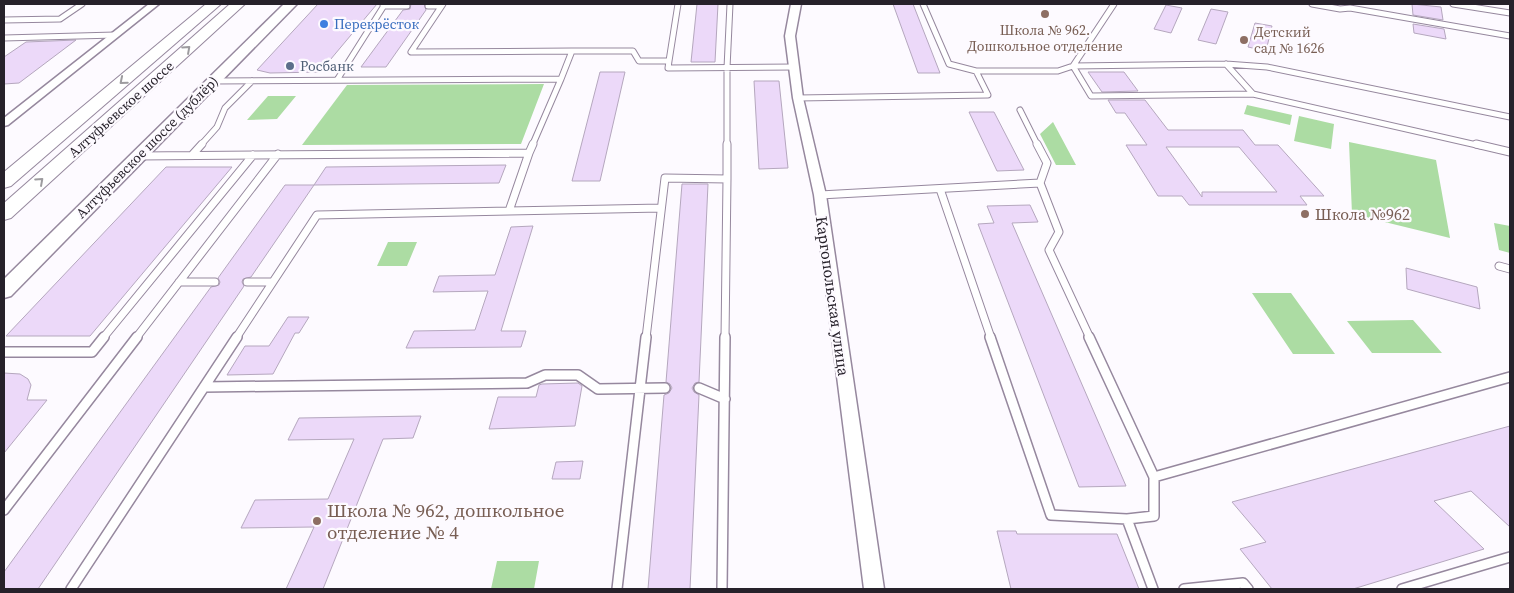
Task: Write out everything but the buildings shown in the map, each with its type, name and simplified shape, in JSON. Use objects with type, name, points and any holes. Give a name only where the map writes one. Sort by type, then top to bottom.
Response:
[{"type":"main road","name":"Алтуфьевское шоссе","points":[[4,182],[214,4]]},
{"type":"main road","name":"Алтуфьевское шоссе","points":[[4,214],[238,4]]},
{"type":"main road","name":"Алтуфьевское шоссе (дублёр)","points":[[4,291],[291,4]]},
{"type":"street","points":[[4,123],[154,4]]},
{"type":"street","name":"Каргопольская улица","points":[[796,4],[790,36],[798,98],[820,195],[874,589]]},
{"type":"lane","points":[[4,20],[60,19],[82,4]]},
{"type":"lane","points":[[678,4],[668,68],[795,67]]},
{"type":"lane","points":[[722,589],[728,179],[727,68],[730,4]]},
{"type":"lane","points":[[923,4],[949,64],[976,71],[1058,70],[1073,66],[1226,64],[1267,67],[1510,117]]},
{"type":"lane","points":[[1073,66],[1114,4]]},
{"type":"lane","points":[[1312,4],[1340,9],[1351,6],[1510,36]]},
{"type":"lane","points":[[1453,4],[1510,13]]},
{"type":"lane","points":[[337,80],[384,5],[406,6]]},
{"type":"lane","points":[[442,5],[410,52],[633,51],[639,61],[669,61]]},
{"type":"lane","points":[[428,6],[442,5]]},
{"type":"lane","points":[[4,38],[115,35]]},
{"type":"lane","points":[[509,211],[529,152],[572,51]]},
{"type":"lane","points":[[1226,64],[1253,94]]},
{"type":"lane","points":[[1073,66],[1091,96],[1253,94],[1510,152]]},
{"type":"lane","points":[[798,98],[988,95],[976,71]]},
{"type":"lane","points":[[214,81],[561,79]]},
{"type":"lane","points":[[192,155],[217,127],[225,108],[252,81]]},
{"type":"lane","points":[[940,188],[1051,515],[1127,518],[1154,516],[1154,477],[1049,250],[1059,232],[1040,182],[1047,163],[1020,110]]},
{"type":"lane","points":[[139,156],[529,152]]},
{"type":"lane","points":[[4,510],[278,154]]},
{"type":"lane","points":[[4,352],[92,352],[253,155]]},
{"type":"lane","points":[[617,589],[665,178],[728,179]]},
{"type":"lane","points":[[820,195],[1040,182]]},
{"type":"lane","points":[[71,589],[317,216],[661,208]]},
{"type":"lane","points":[[1499,266],[1510,269]]},
{"type":"lane","points":[[179,282],[214,282]]},
{"type":"lane","points":[[247,282],[272,282]]},
{"type":"lane","points":[[204,387],[527,383],[545,375],[578,375],[598,389],[665,388]]},
{"type":"lane","points":[[1154,477],[1510,378]]},
{"type":"lane","points":[[699,388],[725,399]]},
{"type":"lane","points":[[1127,518],[1153,589]]},
{"type":"lane","points":[[1402,589],[1510,557]]},
{"type":"lane","points":[[1184,589],[1244,583],[1248,589]]},
{"type":"green space","points":[[544,84],[521,144],[302,145],[347,85]]},
{"type":"green space","points":[[268,96],[296,96],[277,119],[247,120]]},
{"type":"green space","points":[[1247,105],[1292,115],[1290,125],[1244,114]]},
{"type":"green space","points":[[1299,116],[1334,124],[1331,149],[1294,141]]},
{"type":"green space","points":[[1053,122],[1076,165],[1056,165],[1040,134]]},
{"type":"green space","points":[[1349,142],[1436,160],[1450,238],[1352,214]]},
{"type":"green space","points":[[1494,223],[1510,226],[1510,253],[1499,250]]},
{"type":"green space","points":[[388,242],[417,242],[407,266],[377,266]]},
{"type":"green space","points":[[1252,293],[1291,293],[1335,354],[1293,354]]},
{"type":"green space","points":[[1413,320],[1442,353],[1372,353],[1347,321]]},
{"type":"green space","points":[[497,561],[539,561],[534,589],[491,589]]},
{"type":"place","name":"Школа № 962. Дошкольное отделение","points":[[1045,14]]},
{"type":"place","name":"Перекрёсток","points":[[324,24]]},
{"type":"place","name":"Детский сад № 1626","points":[[1244,40]]},
{"type":"place","name":"Росбанк","points":[[290,66]]},
{"type":"place","name":"Школа №962","points":[[1305,214]]},
{"type":"place","name":"Школа № 962, дошкольное отделение № 4","points":[[317,521]]}]
